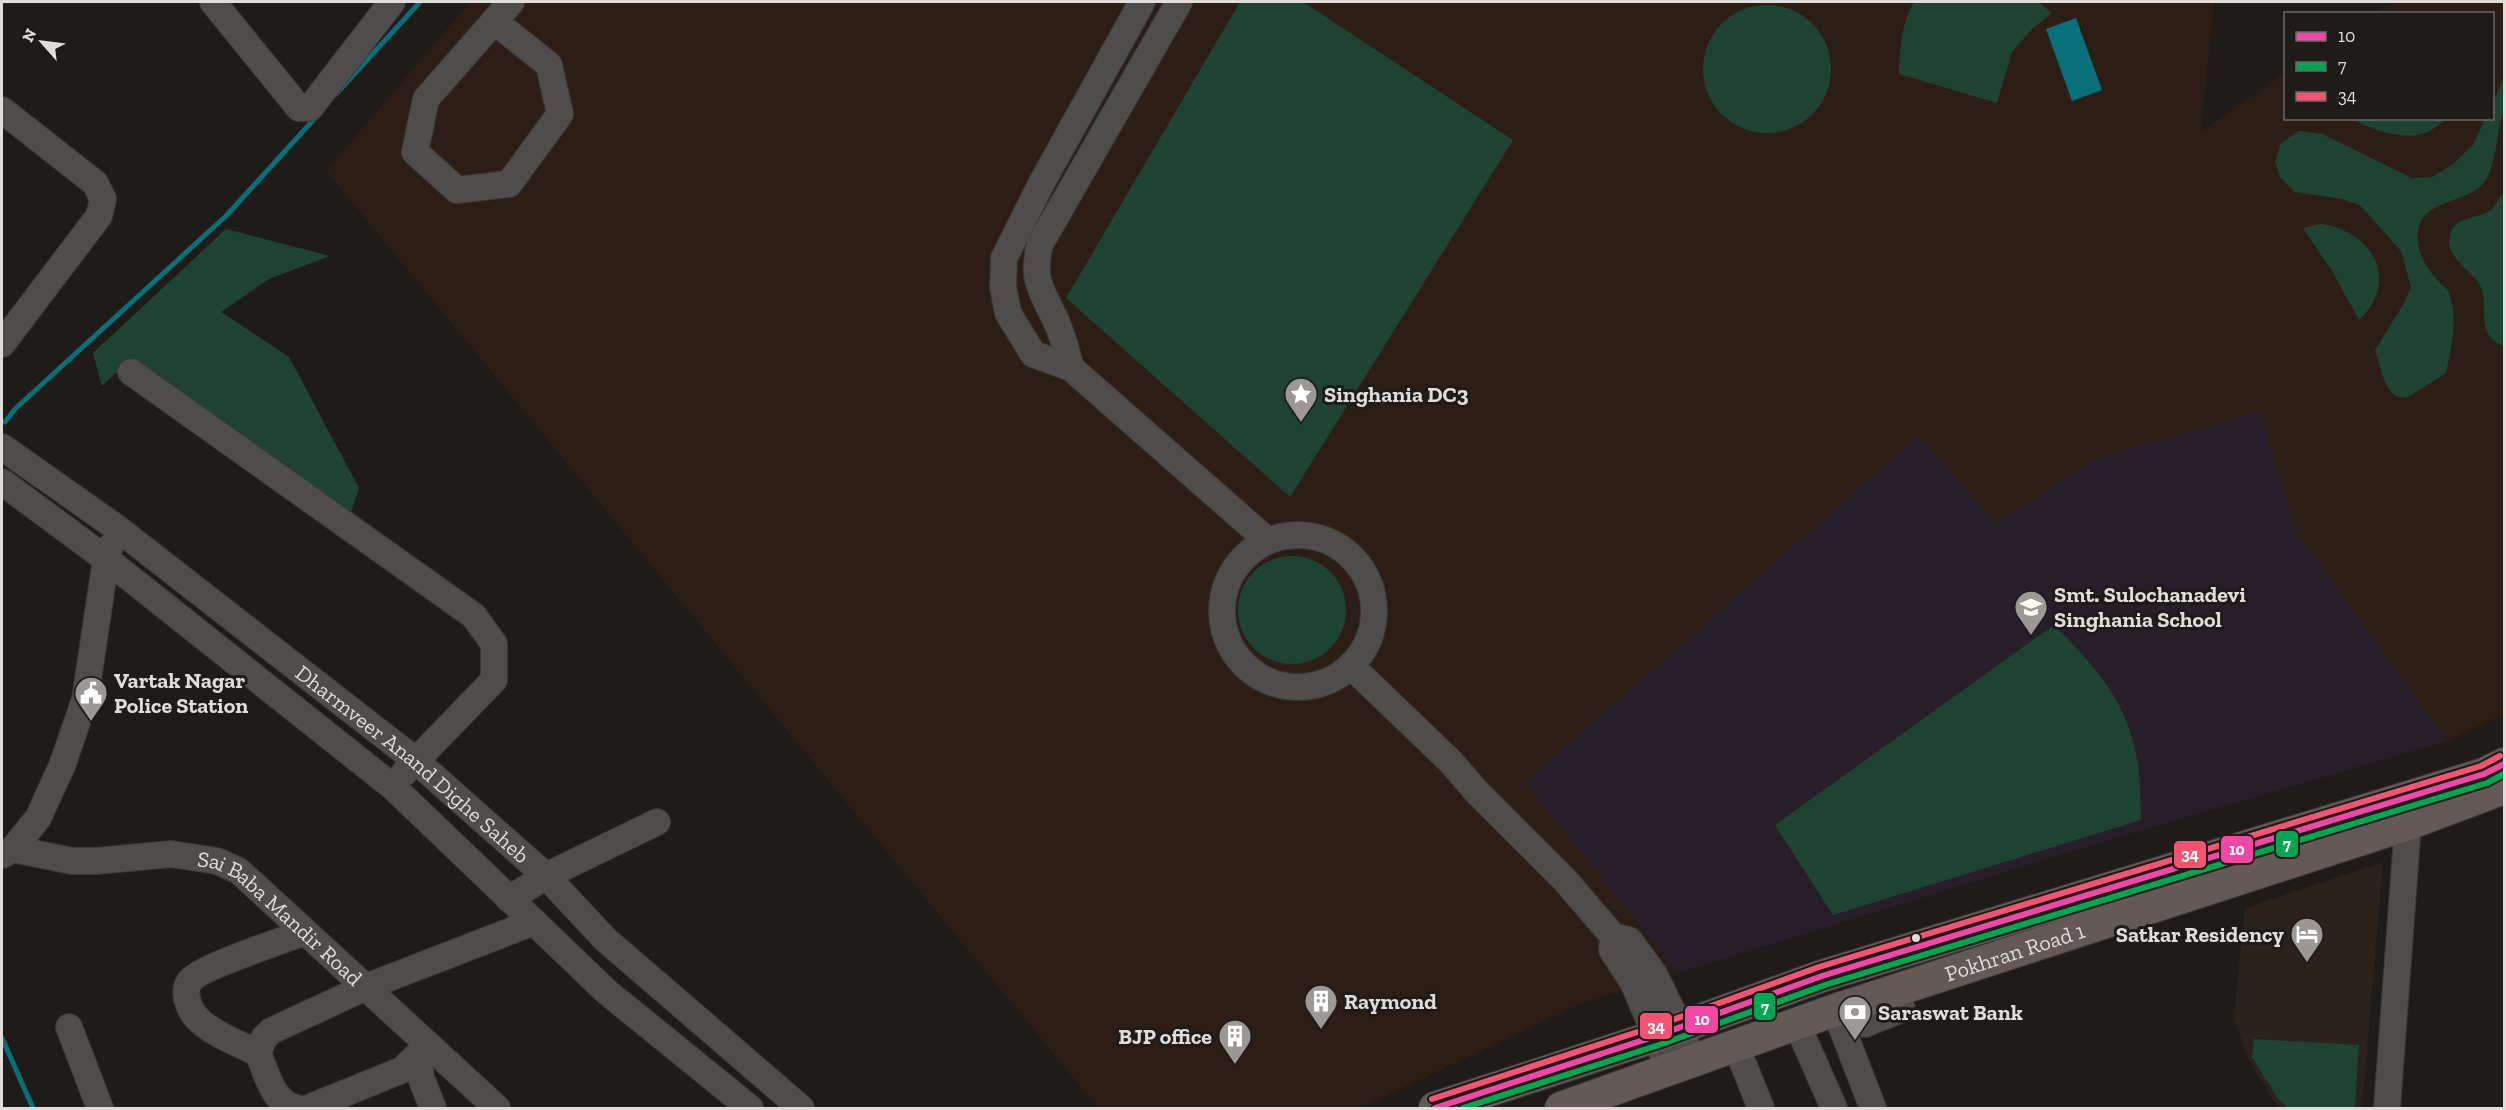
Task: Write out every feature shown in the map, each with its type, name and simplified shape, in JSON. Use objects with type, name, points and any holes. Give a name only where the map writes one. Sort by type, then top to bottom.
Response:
[{"type":"main road","name":"Pokhran Road 1","points":[[1435,1108],[1668,1031],[1822,976],[2484,774],[2505,764]]},
{"type":"main road","name":"Pokhran Road 1","points":[[1561,1108],[1835,1010],[1901,1005],[2000,957],[2409,824],[2505,788]]},
{"type":"main road","points":[[1990,924],[2000,957]]},
{"type":"street","points":[[213,2],[299,108],[310,108],[392,2]]},
{"type":"street","points":[[494,21],[549,65],[560,114],[509,184],[456,190],[415,152],[426,99],[494,21],[511,2]]},
{"type":"street","points":[[1142,2],[1041,184],[1004,258],[1003,287],[1008,313],[1034,354],[1071,368],[1268,541]]},
{"type":"street","points":[[1071,368],[1058,324],[1037,279],[1036,262],[1040,244],[1179,2]]},
{"type":"street","points":[[2,110],[95,183],[103,199],[99,216],[5,332]]},
{"type":"street","points":[[130,372],[474,616],[494,644],[494,680],[415,760],[393,787]]},
{"type":"street","name":"Dharmveer Anand Dighe Saheb","points":[[2,447],[117,528],[415,760],[546,876],[606,940],[801,1108]]},
{"type":"street","name":"Dharmveer Anand Dighe Saheb","points":[[2,482],[106,559],[393,787],[607,992],[750,1108]]},
{"type":"street","points":[[7,852],[38,818],[62,766],[85,699],[106,559],[117,528]]},
{"type":"street","points":[[1295,534],[1323,538],[1347,552],[1361,568],[1371,587],[1374,615],[1367,643],[1351,666],[1328,682],[1300,688],[1286,687],[1266,681],[1248,670],[1238,660],[1225,635],[1221,607],[1223,593],[1235,567],[1255,546],[1295,534]]},
{"type":"street","points":[[1351,666],[1451,762],[1476,791],[1564,879],[1613,936],[1612,950],[1668,1031],[1680,1066]]},
{"type":"street","points":[[509,899],[546,876],[657,822]]},
{"type":"street","points":[[2387,1108],[2409,824]]},
{"type":"street","name":"Sai Baba Mandir Road","points":[[7,852],[72,861],[171,854],[217,861],[239,871],[366,987],[422,1051],[496,1108]]},
{"type":"street","points":[[258,1053],[264,1038],[271,1031],[366,987],[534,922]]},
{"type":"street","points":[[297,1108],[288,1107],[279,1099],[258,1053],[201,1023],[189,1006],[186,993],[194,976],[305,932]]},
{"type":"street","points":[[1865,1024],[1901,1005]]},
{"type":"street","points":[[1835,1010],[1873,1108]]},
{"type":"street","points":[[1797,1024],[1834,1108]]},
{"type":"street","points":[[69,1027],[100,1108]]},
{"type":"street","points":[[1736,1046],[1761,1108]]},
{"type":"street","points":[[308,1108],[402,1070],[422,1051]]},
{"type":"street","points":[[422,1051],[421,1078],[433,1108]]},
{"type":"shaded area","points":[[470,2],[2214,2],[2201,131],[2284,74],[2284,120],[2494,120],[2494,12],[2373,12],[2396,2],[2504,2],[2504,714],[2447,741],[2296,532],[2260,412],[2096,459],[1997,524],[1525,782],[1678,973],[1581,1004],[1360,1108],[1098,1108],[326,171]]},
{"type":"shaded area","name":"Smt. Sulochanadevi Singhania School","points":[[2260,412],[2296,532],[2447,741],[2125,835],[1678,973],[1525,782],[1919,436],[1997,524],[2096,459]]},
{"type":"shaded area","name":"Satkar Residency","points":[[2383,862],[2362,1108],[2281,1108],[2273,1101],[2248,1059],[2234,1018],[2245,908]]},
{"type":"green space","points":[[1240,2],[1303,2],[1513,140],[1290,497],[1066,298]]},
{"type":"green space","points":[[1914,2],[2039,2],[2052,13],[2032,29],[2012,52],[1997,103],[1899,74],[1904,28]]},
{"type":"green space","points":[[1767,5],[1792,9],[1813,23],[1827,44],[1831,69],[1827,94],[1813,115],[1792,129],[1767,133],[1742,129],[1721,115],[1707,94],[1703,69],[1707,44],[1721,23],[1742,9]]},
{"type":"green space","points":[[2504,76],[2504,114],[2500,121],[2495,153],[2484,183],[2468,194],[2431,210],[2424,216],[2418,232],[2421,255],[2429,270],[2446,288],[2452,306],[2453,335],[2446,373],[2408,397],[2400,397],[2389,389],[2385,382],[2375,350],[2403,305],[2411,287],[2401,251],[2360,205],[2342,199],[2295,192],[2280,177],[2275,162],[2281,143],[2299,131],[2322,134],[2412,178],[2432,177],[2453,164],[2473,145],[2485,120],[2494,120],[2494,101]]},
{"type":"green space","points":[[2354,120],[2446,120],[2425,133],[2405,136]]},
{"type":"green space","points":[[2504,191],[2504,346],[2488,334],[2485,326],[2482,291],[2478,282],[2452,253],[2449,239],[2454,226],[2463,220],[2491,210]]},
{"type":"green space","points":[[2320,224],[2338,228],[2354,236],[2375,260],[2379,274],[2378,289],[2372,305],[2359,320],[2332,271],[2303,228]]},
{"type":"green space","points":[[226,229],[330,256],[269,279],[221,312],[289,357],[359,488],[351,513],[128,362],[102,386],[93,353]]},
{"type":"green space","points":[[1292,556],[1302,557],[1322,565],[1330,572],[1337,580],[1345,600],[1345,620],[1337,640],[1330,648],[1322,655],[1302,663],[1292,664],[1282,663],[1262,655],[1254,648],[1247,640],[1239,620],[1238,610],[1239,600],[1247,580],[1254,572],[1262,565],[1282,557]]},
{"type":"green space","points":[[2054,625],[2097,671],[2119,705],[2134,743],[2140,786],[2141,820],[1833,915],[1775,825]]},
{"type":"green space","points":[[2254,1039],[2359,1045],[2355,1108],[2288,1108],[2278,1099],[2252,1057]]},
{"type":"water","points":[[2076,18],[2102,90],[2072,101],[2046,29]]},
{"type":"waterway","points":[[336,94],[420,2]]},
{"type":"waterway","points":[[5,422],[15,409],[227,215],[316,117]]},
{"type":"waterway","points":[[2,1038],[33,1108]]},
{"type":"transit line","name":"34","points":[[1432,1099],[1653,1027],[1819,967],[2481,766],[2500,756]]},
{"type":"transit line","name":"10","points":[[1435,1108],[1656,1036],[1822,976],[2484,774],[2504,764]]},
{"type":"transit line","name":"7","points":[[1463,1108],[1659,1045],[1825,985],[2487,783],[2504,774]]},
{"type":"place","name":"Singhania DC3","points":[[1301,423]]},
{"type":"place","name":"Smt. Sulochanadevi Singhania School","points":[[2031,636]]},
{"type":"place","name":"Vartak Nagar Police Station","points":[[91,722]]},
{"type":"place","name":"Satkar Residency","points":[[2307,963]]},
{"type":"place","name":"Raymond","points":[[1321,1030]]},
{"type":"place","name":"Saraswat Bank","points":[[1855,1041]]},
{"type":"place","name":"BJP office","points":[[1235,1065]]}]
